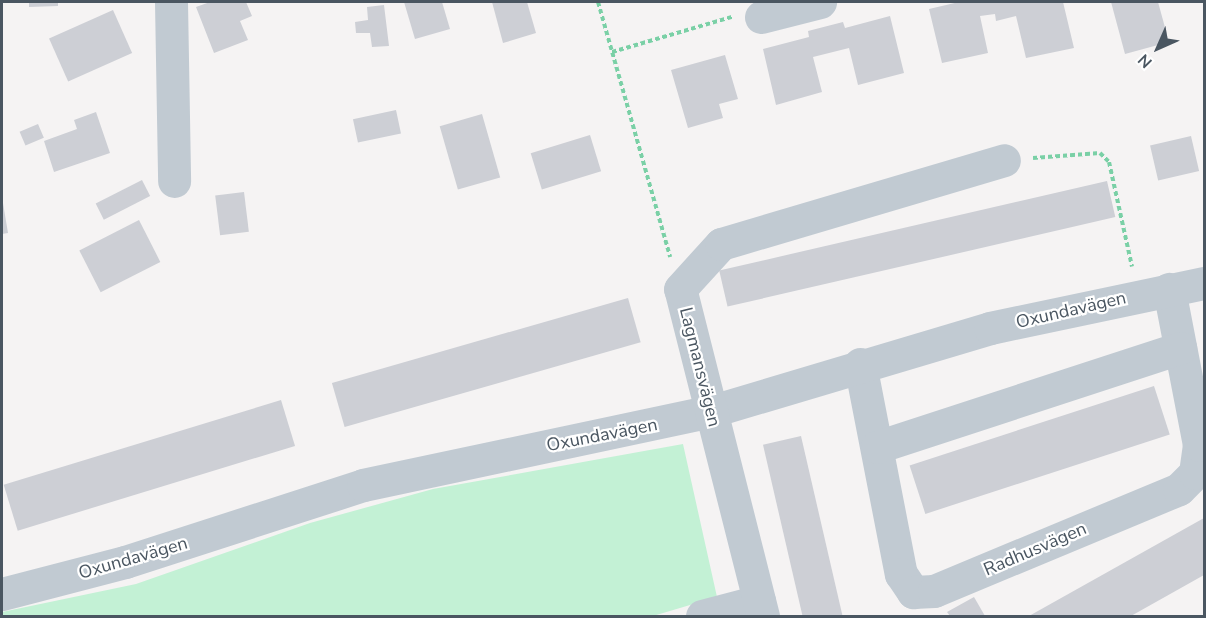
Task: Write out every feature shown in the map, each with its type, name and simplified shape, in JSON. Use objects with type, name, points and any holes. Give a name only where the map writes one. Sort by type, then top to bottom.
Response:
[{"type":"street","points":[[761,17],[820,2]]},
{"type":"street","points":[[170,6],[174,180]]},
{"type":"street","name":"Lagmansvägen","points":[[761,609],[680,289],[721,244],[1004,160]]},
{"type":"street","name":"Oxundavägen","points":[[2,594],[125,562],[363,485],[712,411],[860,364],[990,328],[1204,283]]},
{"type":"street","name":"Radhusvägen","points":[[860,364],[901,574],[919,604],[934,591],[1179,489],[1195,473],[1199,445],[1180,348],[1154,292]]},
{"type":"street","points":[[877,447],[1180,348]]},
{"type":"street","points":[[702,616],[761,609]]},
{"type":"path","points":[[597,2],[680,289]]},
{"type":"path","points":[[612,52],[745,13],[761,17]]},
{"type":"path","points":[[1004,160],[1100,153],[1109,162],[1154,292]]},
{"type":"green space","points":[[683,444],[717,597],[653,616],[2,616],[2,612],[136,584],[310,523],[433,489]]},
{"type":"building","points":[[29,2],[58,2],[58,6],[29,7]]},
{"type":"building","points":[[210,2],[246,2],[252,16],[240,21],[248,40],[214,53],[196,7]]},
{"type":"building","points":[[404,2],[442,2],[450,29],[415,39]]},
{"type":"building","points":[[492,2],[527,2],[536,33],[503,43]]},
{"type":"building","points":[[959,2],[1063,2],[1074,48],[1026,58],[1016,16],[996,21],[995,14],[980,16],[988,53],[942,63],[929,9]]},
{"type":"building","points":[[1111,2],[1158,2],[1169,42],[1125,54]]},
{"type":"building","points":[[384,5],[389,46],[372,47],[370,33],[356,33],[355,22],[368,20],[367,7]]},
{"type":"building","points":[[113,10],[132,53],[68,81],[49,38]]},
{"type":"building","points":[[890,16],[904,73],[858,85],[849,48],[813,57],[822,92],[776,105],[763,49],[809,37],[808,31],[843,22],[845,28]]},
{"type":"building","points":[[725,55],[738,99],[719,104],[723,118],[688,128],[671,70]]},
{"type":"building","points":[[396,110],[401,133],[358,143],[353,119]]},
{"type":"building","points":[[96,112],[110,153],[54,172],[44,141],[77,129],[74,120]]},
{"type":"building","points":[[482,114],[500,177],[458,190],[440,126]]},
{"type":"building","points":[[38,124],[44,138],[25,146],[20,132]]},
{"type":"building","points":[[590,135],[601,171],[542,189],[531,153]]},
{"type":"building","points":[[1191,136],[1199,171],[1158,181],[1150,145]]},
{"type":"building","points":[[142,180],[150,196],[104,220],[96,204]]},
{"type":"building","points":[[1107,181],[1115,217],[728,307],[719,271]]},
{"type":"building","points":[[244,192],[249,232],[220,235],[215,196]]},
{"type":"building","points":[[2,197],[8,233],[2,234]]},
{"type":"building","points":[[139,220],[160,262],[101,292],[79,250]]},
{"type":"building","points":[[628,298],[641,342],[345,427],[332,383]]},
{"type":"building","points":[[1154,386],[1170,435],[925,514],[910,465]]},
{"type":"building","points":[[281,400],[295,446],[18,531],[4,485]]},
{"type":"building","points":[[801,436],[843,616],[803,616],[763,445]]},
{"type":"building","points":[[1204,518],[1204,575],[1131,616],[1029,616]]},
{"type":"building","points":[[974,597],[985,616],[950,616],[947,612]]}]
